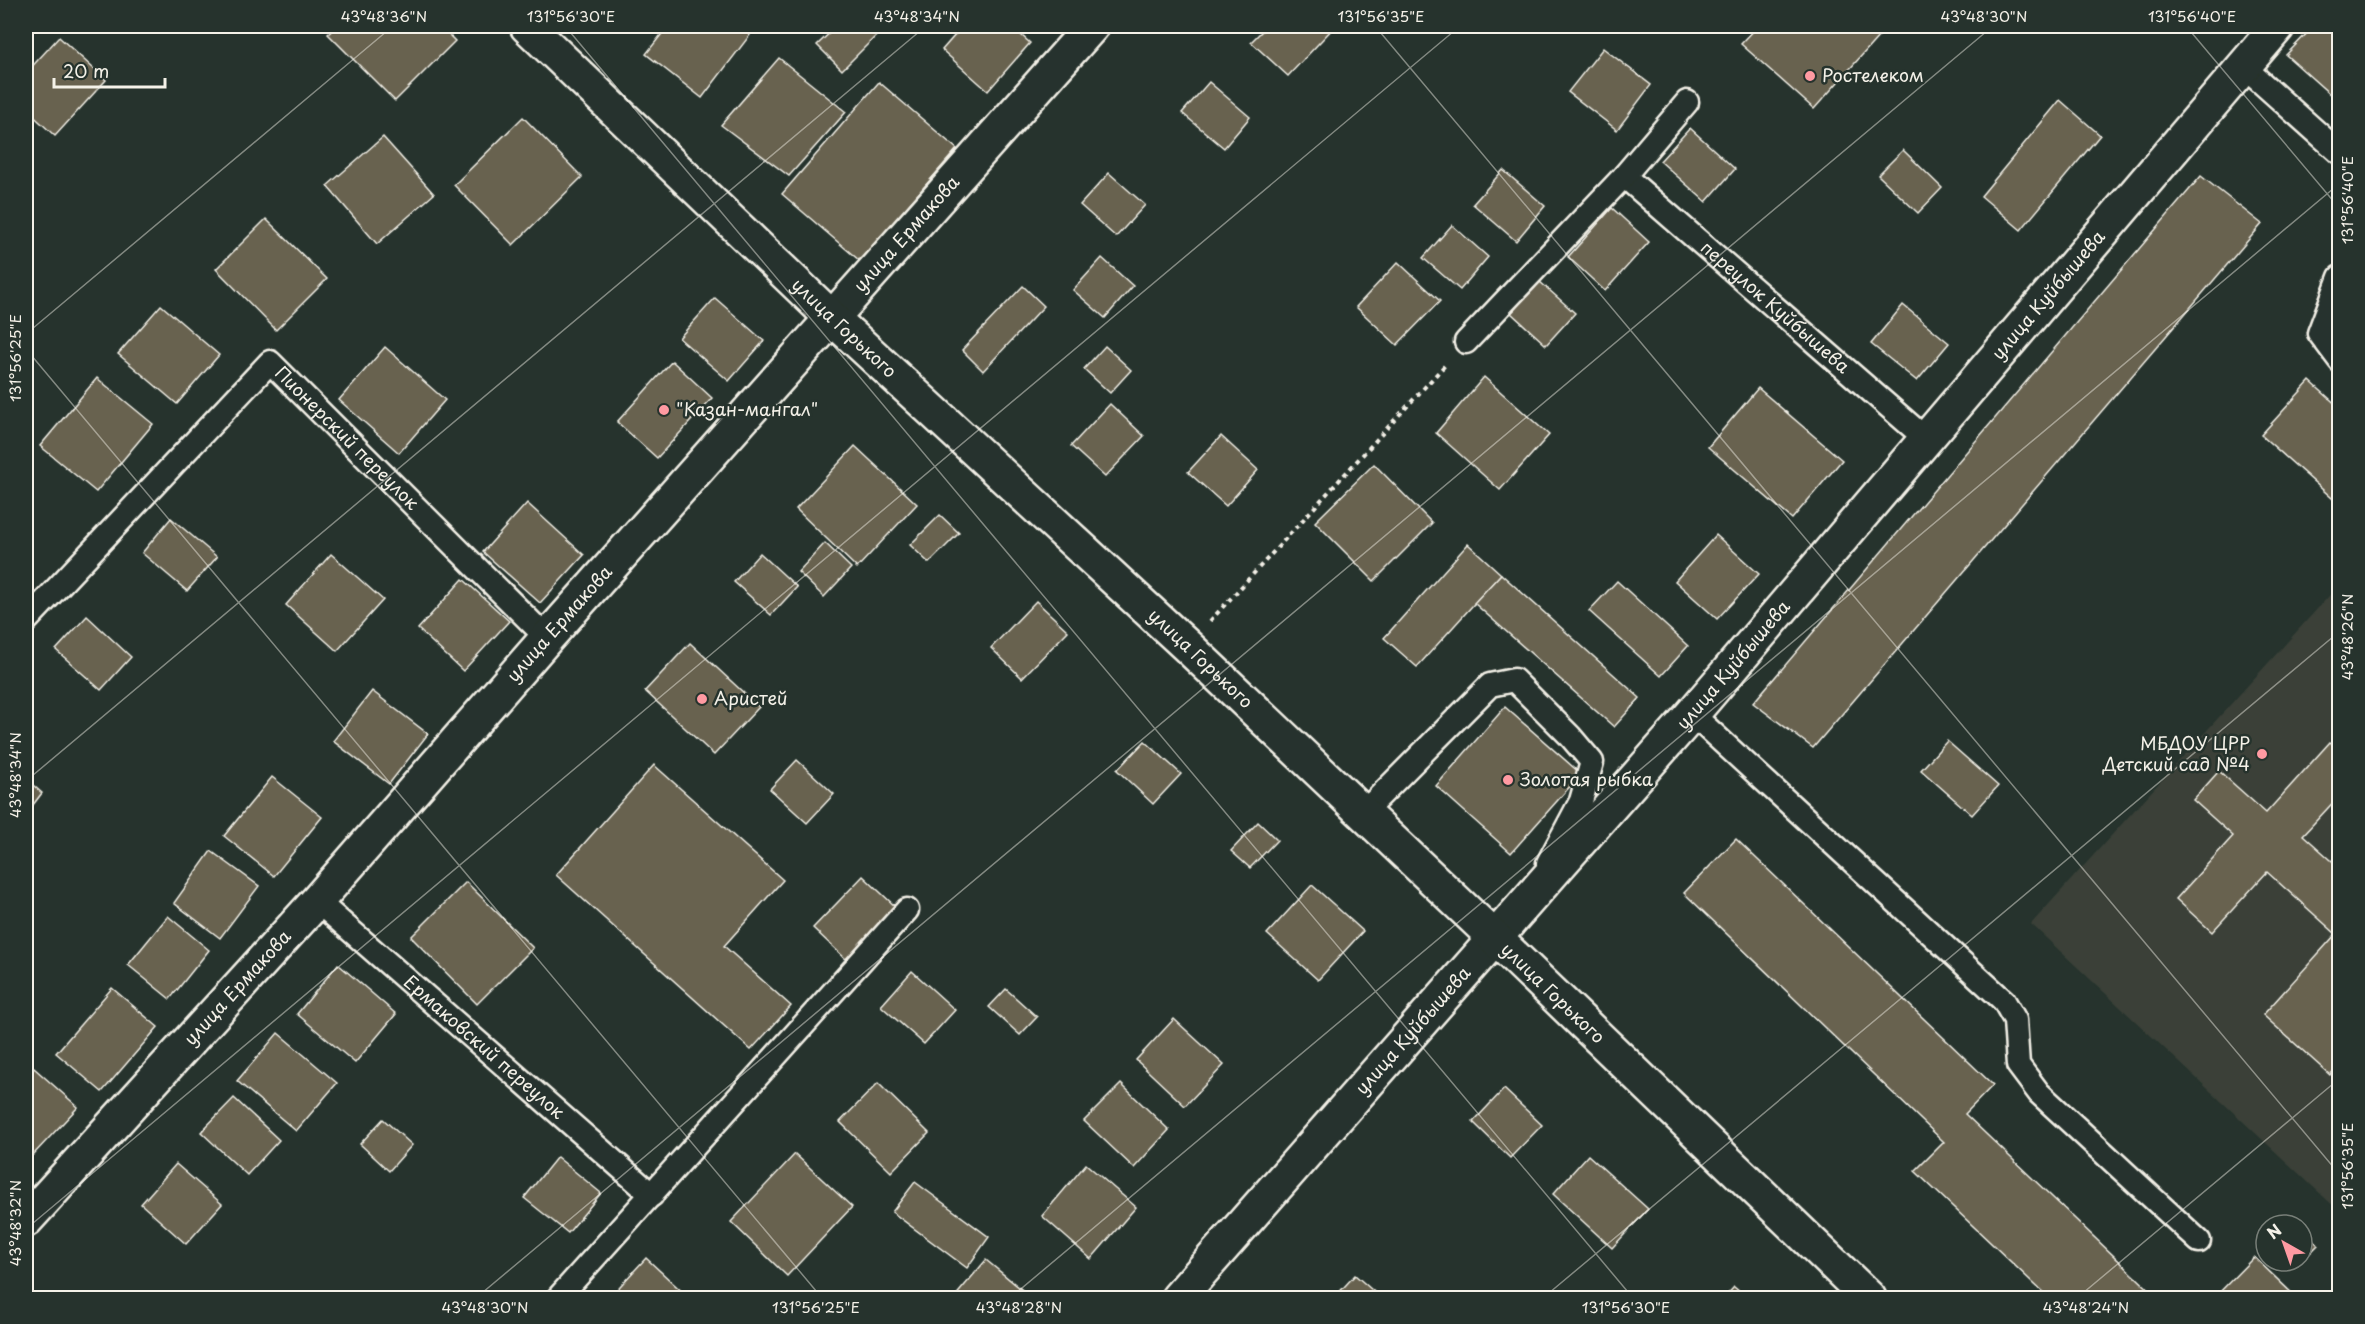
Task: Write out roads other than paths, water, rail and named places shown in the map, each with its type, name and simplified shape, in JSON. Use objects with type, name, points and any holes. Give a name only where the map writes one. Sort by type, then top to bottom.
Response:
[{"type":"street","name":"улица Горького","points":[[527,26],[831,317],[1187,646],[1496,939],[1869,1299]]},
{"type":"street","name":"улица Ермакова","points":[[26,1220],[317,901],[831,317],[1092,26]]},
{"type":"street","name":"улица Куйбышева","points":[[1178,1299],[1692,714],[2278,26]]},
{"type":"lane","points":[[2244,67],[2340,153]]},
{"type":"lane","points":[[1466,342],[1624,176],[1687,102]]},
{"type":"lane","name":"переулок Куйбышева","points":[[1624,176],[1926,440]]},
{"type":"lane","points":[[2340,277],[2319,333],[2340,361]]},
{"type":"lane","name":"Пионерский переулок","points":[[26,621],[270,362],[547,638]]},
{"type":"lane","points":[[1362,814],[1490,685],[1514,680],[1570,736],[1592,762],[1581,801],[1528,902]]},
{"type":"lane","points":[[1692,714],[2004,1000],[2015,1020],[2018,1065],[2039,1093],[2199,1241]]},
{"type":"lane","name":"Ермаковский переулок","points":[[317,901],[652,1195]]},
{"type":"lane","points":[[558,1299],[908,910]]},
{"type":"place","name":"Ростелеком","points":[[1810,76]]},
{"type":"place","name":"\"Казан-мангал\"","points":[[664,410]]},
{"type":"place","name":"Аристей","points":[[702,699]]},
{"type":"place","name":"МБДОУ ЦРР Детский сад №4","points":[[2262,754]]},
{"type":"place","name":"Золотая рыбка","points":[[1508,780]]}]
